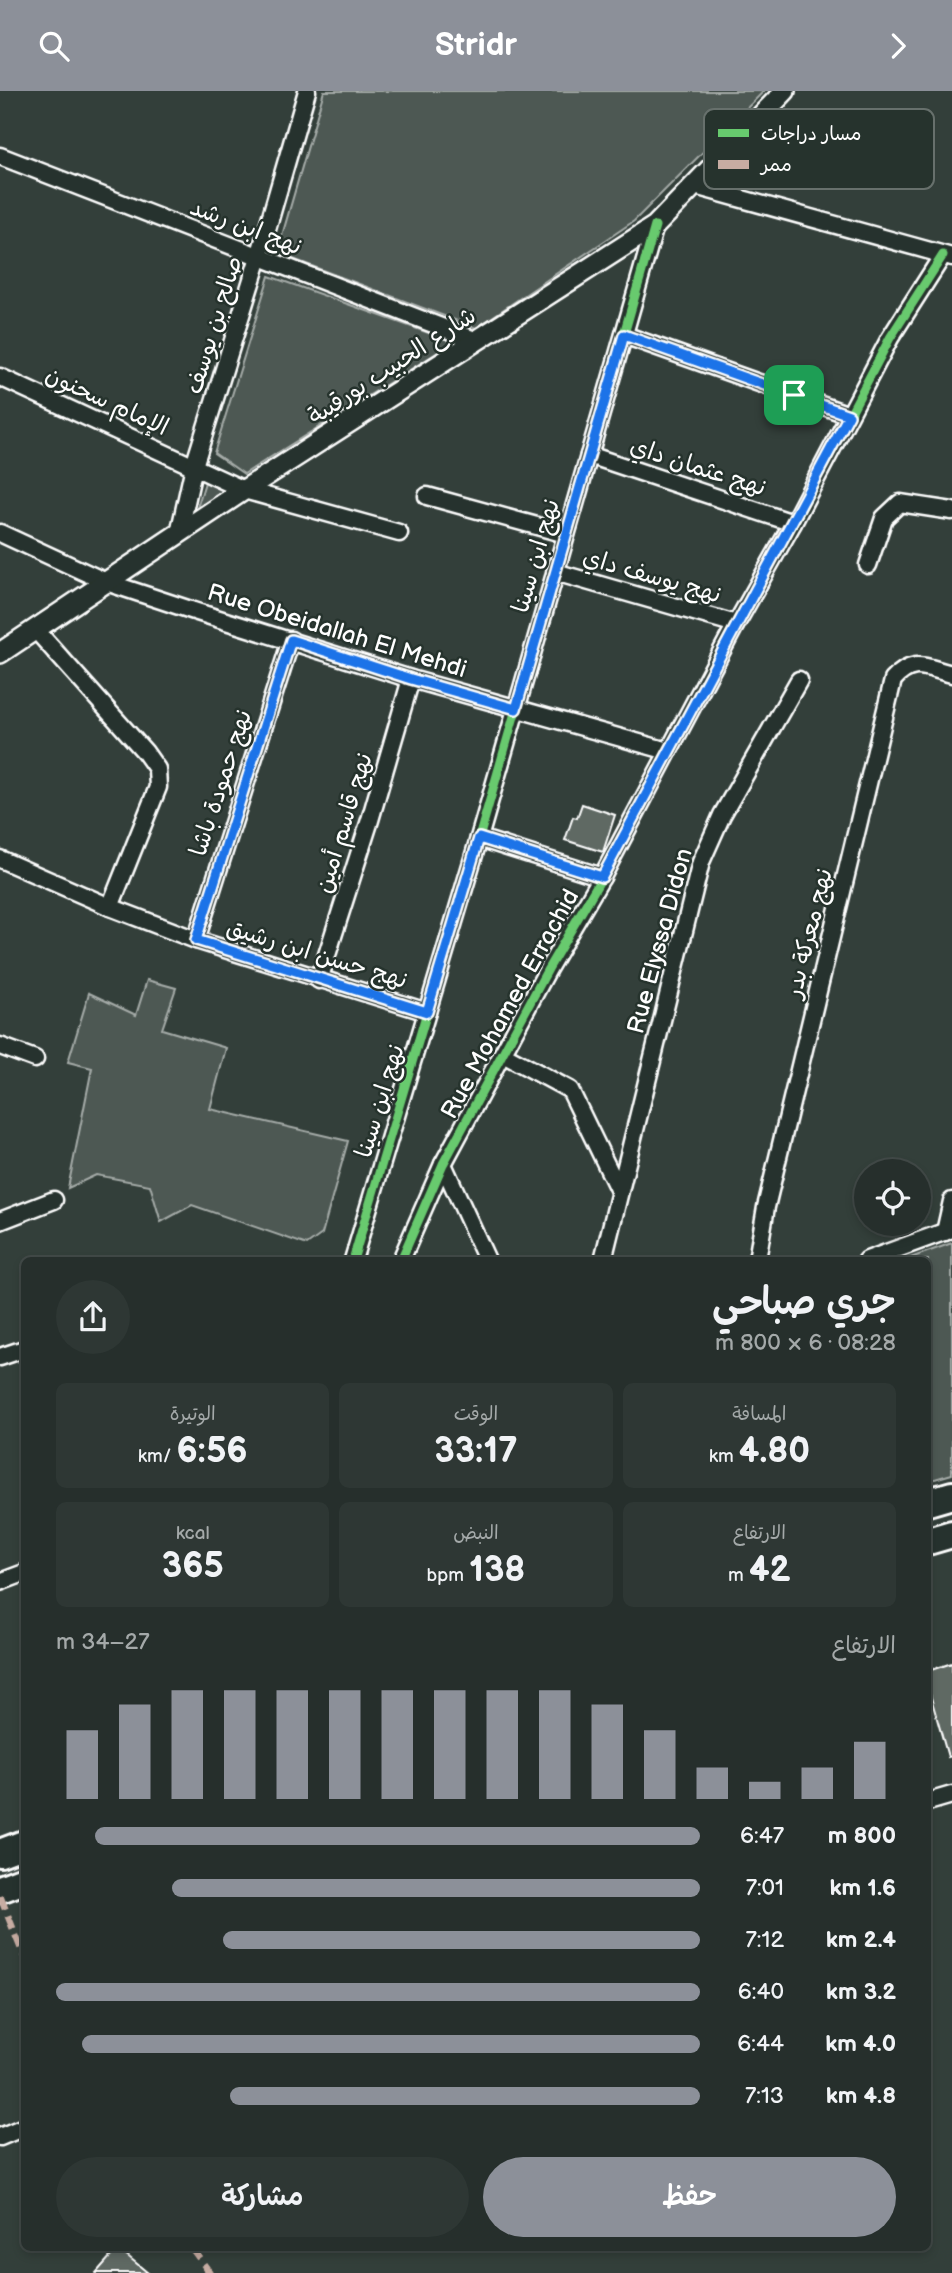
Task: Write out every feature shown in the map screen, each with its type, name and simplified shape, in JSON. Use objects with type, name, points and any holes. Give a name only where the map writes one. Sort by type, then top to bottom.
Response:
[{"type":"highway","points":[[931,1501],[952,1495]]},
{"type":"highway","points":[[931,1540],[952,1534]]},
{"type":"highway","points":[[0,1853],[21,1845]]},
{"type":"highway","points":[[0,1889],[21,1881]]},
{"type":"street","name":"صالح بن يوسف","points":[[179,534],[194,466],[307,91]]},
{"type":"street","name":"شارع الحبيب بورقيبة","points":[[768,109],[785,91]]},
{"type":"street","name":"نهج ابن رشد","points":[[0,156],[477,341]]},
{"type":"street","name":"شارع الحبيب بورقيبة","points":[[0,653],[244,490],[655,226],[704,176]]},
{"type":"street","points":[[695,185],[704,188]]},
{"type":"street","points":[[709,189],[948,256]]},
{"type":"street","name":"نهج ابن سينا","points":[[354,1257],[479,838],[655,226]]},
{"type":"street","name":"Rue Mohamed Errachid","points":[[402,1257],[443,1164],[548,969],[602,877],[890,338],[948,256]]},
{"type":"street","points":[[624,335],[849,415]]},
{"type":"street","name":"الإمام سحنون","points":[[0,377],[244,490],[399,533]]},
{"type":"street","name":"نهج عثمان داي","points":[[589,455],[793,523]]},
{"type":"street","points":[[427,496],[566,534]]},
{"type":"street","points":[[868,565],[884,518],[900,503],[952,511]]},
{"type":"street","name":"Rue Obeidallah El Mehdi","points":[[0,533],[106,582],[411,679],[668,751]]},
{"type":"street","name":"نهج يوسف داي","points":[[555,572],[736,624]]},
{"type":"street","points":[[35,629],[145,752],[156,769],[158,787],[155,796],[110,907]]},
{"type":"street","name":"نهج حمودة باشا","points":[[196,940],[291,640]]},
{"type":"street","name":"نهج معركة بدر","points":[[758,1257],[766,1207],[893,680],[902,669],[912,665],[952,674]]},
{"type":"street","name":"نهج قاسم أمين","points":[[319,980],[411,679]]},
{"type":"street","name":"Rue Elyssa Didon","points":[[604,1257],[702,862],[722,815],[799,680]]},
{"type":"street","points":[[479,838],[602,877]]},
{"type":"street","name":"نهج حسن ابن رشيق","points":[[0,859],[110,907],[196,940],[427,1012]]},
{"type":"street","points":[[0,1046],[34,1059]]},
{"type":"street","points":[[503,1054],[570,1090],[620,1191]]},
{"type":"street","points":[[443,1164],[486,1257]]},
{"type":"street","points":[[0,1221],[54,1200]]},
{"type":"street","points":[[875,1257],[949,1231],[952,1201]]},
{"type":"street","points":[[0,1357],[21,1350]]},
{"type":"street","points":[[0,1582],[21,1574]]},
{"type":"street","points":[[931,1802],[952,1795]]},
{"type":"street","points":[[0,2137],[21,2128]]},
{"type":"shaded area","points":[[324,91],[764,91],[746,109],[704,109],[704,151],[634,221],[476,328],[277,253]]},
{"type":"shaded area","points":[[269,276],[454,342],[244,474],[214,453]]},
{"type":"shaded area","points":[[206,479],[225,490],[197,508]]},
{"type":"shaded area","points":[[147,980],[176,988],[162,1029],[226,1048],[210,1109],[348,1141],[322,1234],[307,1245],[192,1205],[161,1222],[150,1185],[96,1175],[68,1188],[92,1068],[68,1062],[89,993],[136,1015]]},
{"type":"shaded area","points":[[952,1243],[952,1474],[931,1480],[931,1257],[913,1257]]},
{"type":"building","points":[[582,804],[615,815],[603,852],[565,840],[573,817],[577,818]]},
{"type":"building","points":[[952,1663],[952,1756],[948,1757],[931,1698],[931,1670]]},
{"type":"building","points":[[115,2251],[122,2251],[148,2273],[96,2273]]},
{"type":"marked path","points":[[0,1896],[21,1948]]},
{"type":"marked path","points":[[194,2251],[210,2273]]},
{"type":"cycle path","points":[[354,1257],[479,838],[655,226]]},
{"type":"cycle path","points":[[402,1257],[443,1164],[548,969],[602,877],[890,338],[943,255]]},
{"type":"route","points":[[624,335],[794,395],[849,415],[602,877],[479,838],[427,1012],[196,940],[291,640],[411,679],[516,709],[624,335]]}]
